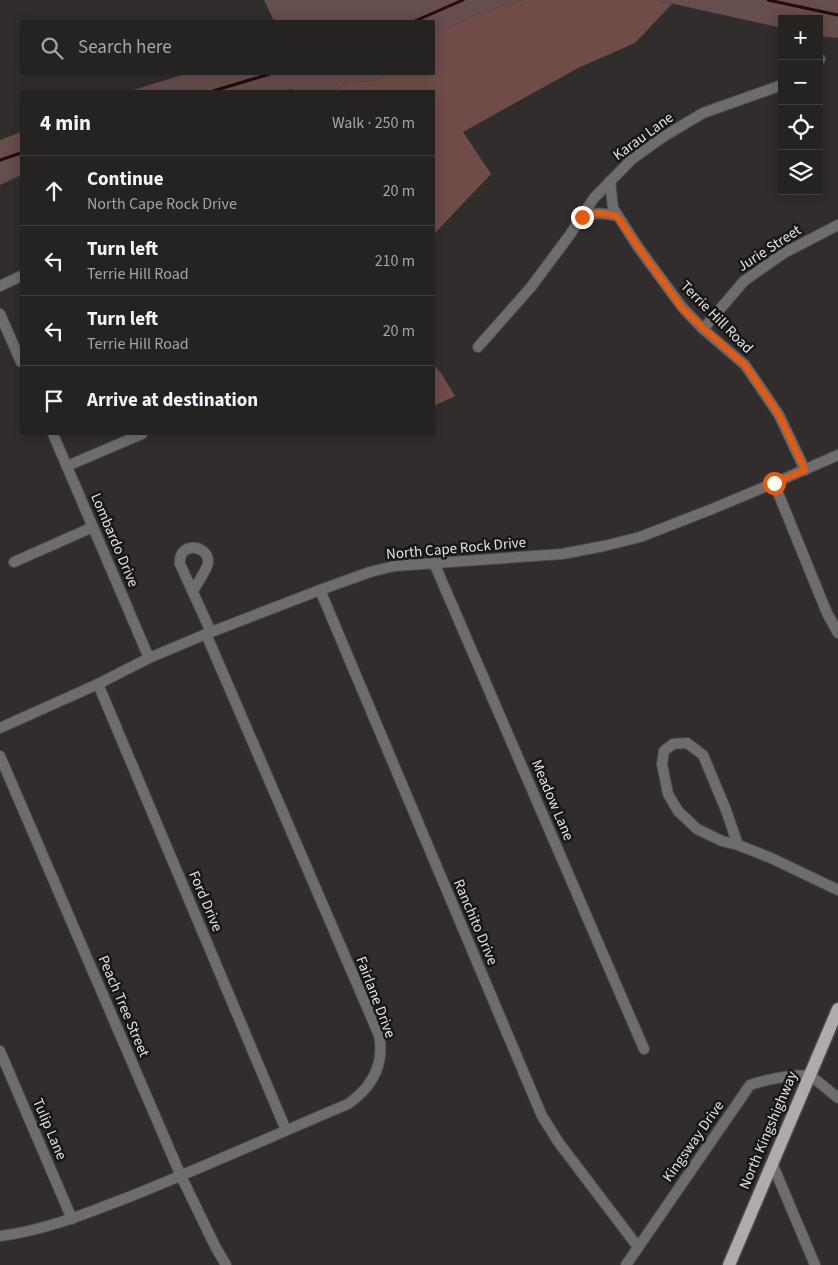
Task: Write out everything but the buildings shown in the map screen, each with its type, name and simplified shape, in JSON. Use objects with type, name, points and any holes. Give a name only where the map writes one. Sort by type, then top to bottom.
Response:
[{"type":"main road","name":"North Kingshighway","points":[[729,1265],[838,1009]]},
{"type":"street","name":"Karau Lane","points":[[478,347],[531,287],[594,198],[632,159],[663,137],[703,113],[778,86]]},
{"type":"street","name":"Terrie Hill Road","points":[[610,181],[613,208],[617,216],[682,308],[745,365],[779,415],[805,470]]},
{"type":"street","points":[[582,217],[592,213],[605,213],[617,216]]},
{"type":"street","name":"Jurie Street","points":[[704,329],[744,281],[784,253],[838,225]]},
{"type":"street","points":[[0,286],[20,276]]},
{"type":"street","points":[[0,314],[20,360]]},
{"type":"street","name":"Lombardo Drive","points":[[53,435],[149,658]]},
{"type":"street","points":[[67,466],[140,435]]},
{"type":"street","name":"North Cape Rock Drive","points":[[0,728],[98,684],[149,658],[209,633],[370,572],[394,566],[562,554],[640,537],[712,509],[838,454]]},
{"type":"street","points":[[774,483],[838,633]]},
{"type":"street","points":[[14,562],[93,527]]},
{"type":"street","name":"Meadow Lane","points":[[434,563],[644,1048]]},
{"type":"street","name":"Ranchito Drive","points":[[320,590],[542,1116],[559,1143],[638,1247]]},
{"type":"street","name":"Fairlane Drive","points":[[0,1236],[19,1234],[72,1220],[181,1176],[348,1104],[356,1098],[375,1075],[381,1046],[379,1035],[193,591]]},
{"type":"street","points":[[828,612],[838,609]]},
{"type":"street","name":"Ford Drive","points":[[98,684],[286,1130]]},
{"type":"street","points":[[738,846],[726,810],[703,754],[687,743],[673,744],[664,751],[662,764],[668,794],[678,811],[697,829],[722,841],[771,858],[838,890]]},
{"type":"street","name":"Peach Tree Street","points":[[0,756],[181,1176],[226,1265]]},
{"type":"street","name":"Tulip Lane","points":[[0,1051],[72,1220]]},
{"type":"street","points":[[810,1074],[838,1098]]},
{"type":"street","name":"Kingsway Drive","points":[[626,1265],[750,1085],[769,1079],[810,1074]]},
{"type":"street","points":[[772,1163],[815,1265]]},
{"type":"shaded area","points":[[264,0],[523,0],[483,12],[435,33],[435,20],[274,20]]},
{"type":"shaded area","points":[[523,0],[656,0],[672,4],[635,43],[578,68],[463,132],[491,174],[435,233],[435,90],[334,90],[351,82],[375,81],[384,75],[435,75],[435,33],[483,12]]},
{"type":"shaded area","points":[[656,0],[838,0],[838,38],[823,36],[823,15],[778,15],[778,27]]},
{"type":"shaded area","points":[[182,75],[384,75],[375,81],[351,82],[334,90],[133,90]]},
{"type":"shaded area","points":[[20,132],[20,175],[0,185],[0,140]]},
{"type":"shaded area","points":[[435,366],[441,373],[455,396],[435,406]]},
{"type":"waterway","points":[[417,20],[463,0]]},
{"type":"waterway","points":[[768,0],[838,15]]},
{"type":"waterway","points":[[216,90],[267,75]]},
{"type":"waterway","points":[[0,160],[20,153]]},
{"type":"route","points":[[582,217],[592,213],[605,213],[617,216],[682,308],[745,365],[779,415],[805,470],[774,483]]}]
